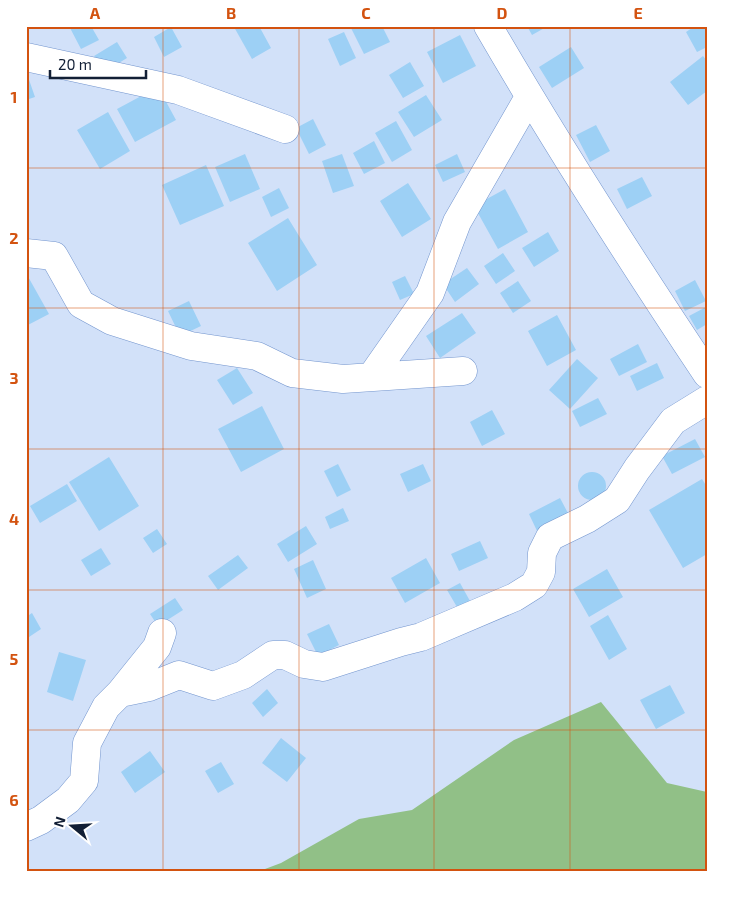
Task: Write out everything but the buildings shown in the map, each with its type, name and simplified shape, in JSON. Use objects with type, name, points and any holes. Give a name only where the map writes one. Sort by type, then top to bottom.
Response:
[{"type":"street","points":[[488,26],[529,97],[707,374]]},
{"type":"street","points":[[26,57],[178,90],[285,130]]},
{"type":"street","points":[[372,376],[430,292],[457,222],[529,97]]},
{"type":"street","points":[[26,253],[54,256],[81,304],[112,321],[191,346],[257,356],[292,374],[343,379],[463,371]]},
{"type":"street","points":[[120,693],[149,687],[179,676],[213,686],[243,675],[273,655],[285,655],[304,664],[323,666],[421,637],[515,597],[534,585],[542,572],[542,553],[550,537],[587,519],[617,500],[673,420],[707,400]]},
{"type":"street","points":[[26,827],[41,820],[68,800],[84,780],[87,743],[106,708],[157,647],[162,633]]},
{"type":"green space","points":[[601,702],[667,783],[707,792],[707,872],[257,872],[281,863],[359,819],[412,810],[514,740]]}]
